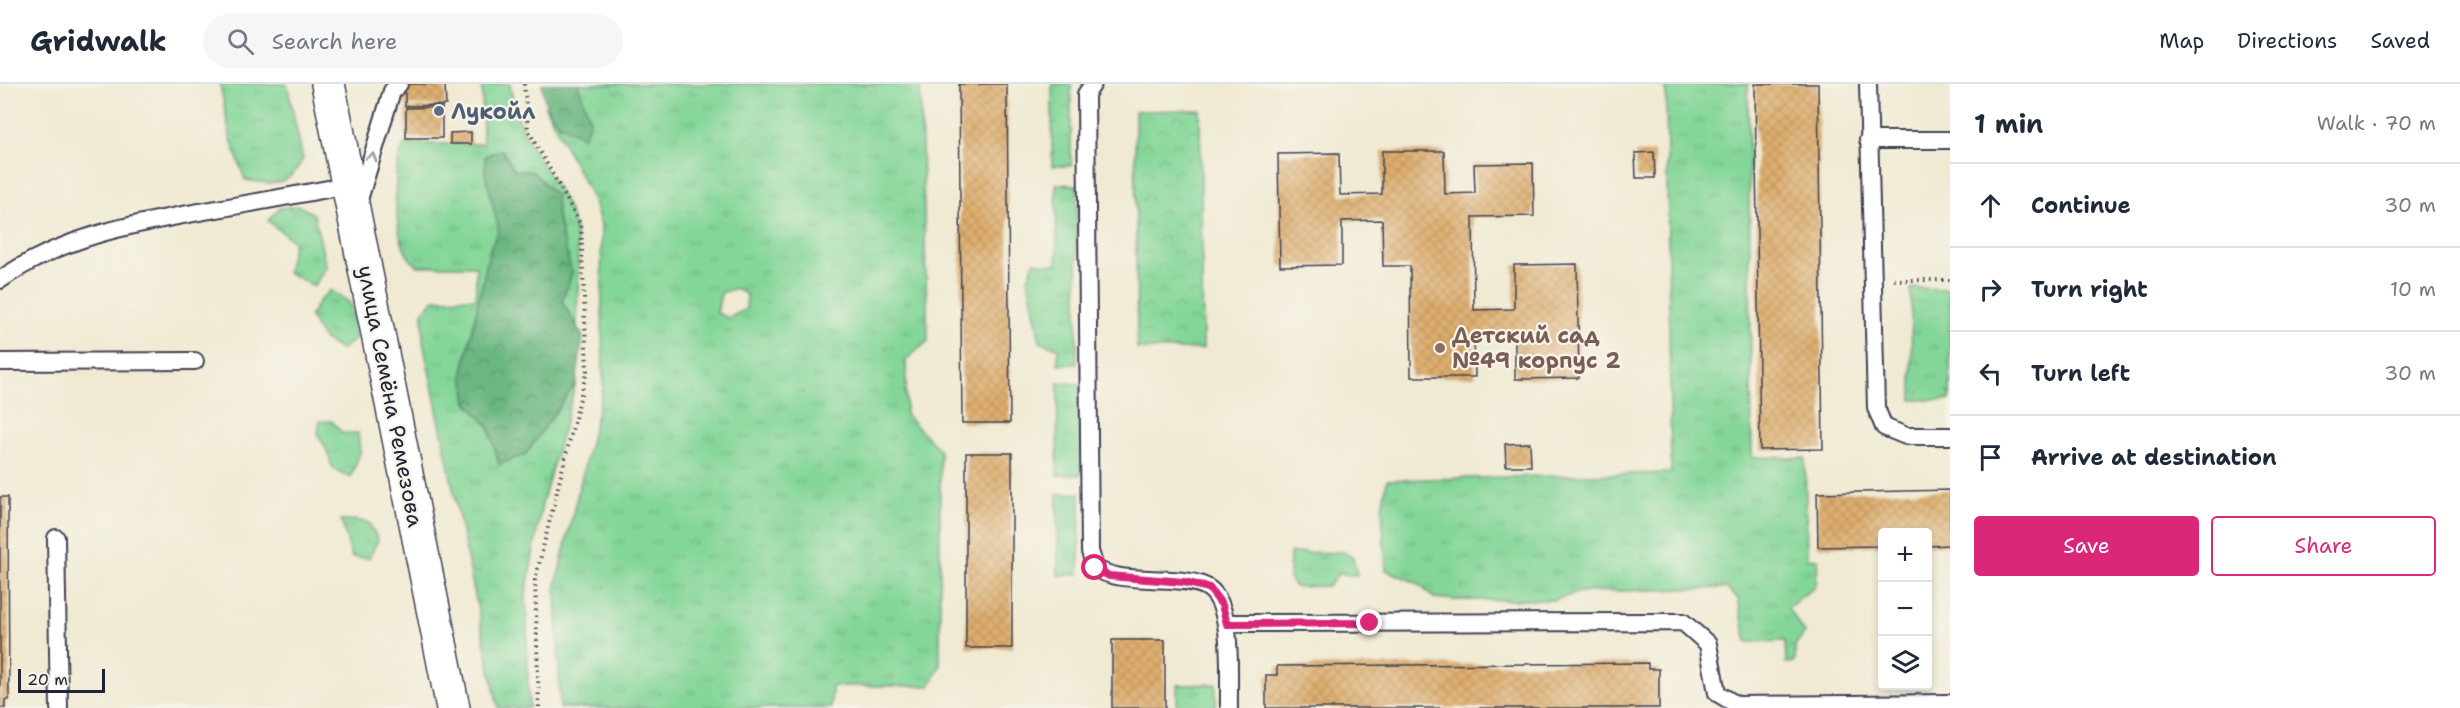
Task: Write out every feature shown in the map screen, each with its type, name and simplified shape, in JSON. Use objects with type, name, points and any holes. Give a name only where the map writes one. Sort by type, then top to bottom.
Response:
[{"type":"main road","name":"улица Семёна Ремезова","points":[[328,84],[453,708]]},
{"type":"lane","points":[[1093,84],[1086,94],[1090,551],[1095,568],[1109,576],[1184,582],[1209,588],[1222,605],[1227,624],[1229,708]]},
{"type":"lane","points":[[1868,84],[1876,408],[1884,427],[1906,436],[1950,436]]},
{"type":"lane","points":[[0,280],[15,269],[70,242],[125,225],[352,199],[395,86]]},
{"type":"lane","points":[[1868,140],[1950,140]]},
{"type":"lane","points":[[0,362],[195,361]]},
{"type":"lane","points":[[56,538],[59,708]]},
{"type":"lane","points":[[1227,624],[1683,622],[1707,644],[1717,693],[1737,705],[1950,703]]},
{"type":"path","points":[[524,84],[528,130],[581,225],[587,370],[535,580],[539,708]]},
{"type":"path","points":[[1872,280],[1950,280]]},
{"type":"green space","points":[[220,84],[287,84],[303,159],[292,175],[273,183],[245,180],[230,136]]},
{"type":"green space","points":[[482,84],[510,84],[517,113],[528,141],[571,215],[577,249],[577,327],[562,302],[572,273],[557,217],[556,196],[533,172],[514,170],[502,150],[485,156],[485,172],[499,230],[490,249],[463,372],[467,402],[489,427],[499,464],[525,454],[576,383],[542,504],[526,594],[529,708],[498,708],[423,341],[423,312],[434,299],[476,298],[476,266],[418,266],[403,246],[397,217],[397,167],[405,144],[483,144]]},
{"type":"green space","points":[[542,84],[578,84],[590,121],[584,137],[559,123],[549,112]]},
{"type":"green space","points":[[578,84],[920,84],[928,341],[906,360],[906,415],[940,450],[940,666],[930,686],[832,686],[831,708],[560,708],[556,584],[603,389],[601,226],[594,202],[544,105],[560,126]],"holes":[[[736,288],[747,295],[746,309],[728,318],[717,313],[721,293]]]},
{"type":"green space","points":[[1052,84],[1071,84],[1071,166],[1052,166]]},
{"type":"green space","points":[[1666,84],[1748,84],[1752,457],[1805,458],[1807,558],[1818,559],[1816,585],[1788,608],[1805,633],[1795,645],[1795,662],[1786,663],[1785,641],[1747,642],[1738,599],[1726,588],[1580,592],[1554,600],[1457,600],[1434,598],[1417,583],[1386,570],[1382,509],[1387,480],[1671,473]]},
{"type":"green space","points":[[1200,110],[1203,349],[1137,349],[1135,111]]},
{"type":"green space","points":[[502,150],[514,170],[533,172],[556,196],[557,217],[572,273],[562,302],[583,337],[576,383],[525,455],[499,464],[489,427],[467,402],[463,372],[490,249],[499,230],[485,172],[485,156]]},
{"type":"green space","points":[[1056,184],[1077,185],[1077,364],[1058,364],[1058,348],[1040,342],[1028,279],[1034,262],[1057,265]]},
{"type":"green space","points":[[299,206],[314,214],[326,267],[314,286],[287,272],[294,242],[268,221],[279,208]]},
{"type":"green space","points":[[1911,288],[1950,289],[1950,400],[1912,400]]},
{"type":"green space","points":[[331,290],[350,303],[357,338],[341,350],[323,339],[310,316],[320,300]]},
{"type":"green space","points":[[1058,383],[1080,384],[1080,475],[1057,475]]},
{"type":"green space","points":[[320,421],[332,421],[342,433],[358,433],[360,453],[351,477],[333,469],[326,448],[318,434]]},
{"type":"green space","points":[[1080,493],[1079,574],[1058,575],[1057,494]]},
{"type":"green space","points":[[356,520],[369,523],[378,540],[369,558],[352,557],[341,521]]},
{"type":"green space","points":[[1344,552],[1353,558],[1357,575],[1338,574],[1329,586],[1295,587],[1289,578],[1290,553]]},
{"type":"green space","points":[[1216,684],[1216,708],[1177,708],[1177,685]]},
{"type":"building","points":[[405,84],[445,84],[446,105],[405,106]]},
{"type":"building","points":[[959,84],[1007,84],[1010,423],[962,423]]},
{"type":"building","points":[[1755,84],[1818,84],[1823,449],[1760,450]]},
{"type":"building","points":[[442,107],[442,138],[406,138],[406,108]]},
{"type":"building","points":[[471,132],[471,144],[450,144],[450,133]]},
{"type":"building","points":[[1382,151],[1444,151],[1445,194],[1475,193],[1474,164],[1533,163],[1534,216],[1473,217],[1474,310],[1514,309],[1514,265],[1577,264],[1579,378],[1515,379],[1515,333],[1474,333],[1475,377],[1411,377],[1410,266],[1383,266],[1382,220],[1342,221],[1342,265],[1280,266],[1278,154],[1339,153],[1340,195],[1382,194]]},
{"type":"building","points":[[1654,152],[1655,178],[1636,178],[1635,153]]},
{"type":"building","points":[[1530,443],[1531,466],[1506,466],[1505,444]]},
{"type":"building","points":[[966,453],[1012,453],[1012,648],[966,648]]},
{"type":"building","points":[[1950,490],[1950,545],[1932,546],[1932,528],[1878,528],[1878,546],[1818,547],[1817,493]]},
{"type":"building","points":[[0,497],[8,497],[9,700],[5,700],[5,708],[0,708]]},
{"type":"building","points":[[1112,640],[1165,640],[1165,708],[1112,708]]},
{"type":"building","points":[[1648,663],[1648,669],[1659,669],[1659,708],[1266,708],[1266,675],[1277,675],[1277,666]]},
{"type":"place","name":"Лукойл","points":[[439,111]]},
{"type":"place","name":"Детский сад №49 корпус 2","points":[[1440,348]]},
{"type":"route","points":[[1095,568],[1109,576],[1184,582],[1209,588],[1222,605],[1227,624],[1370,623]]}]
